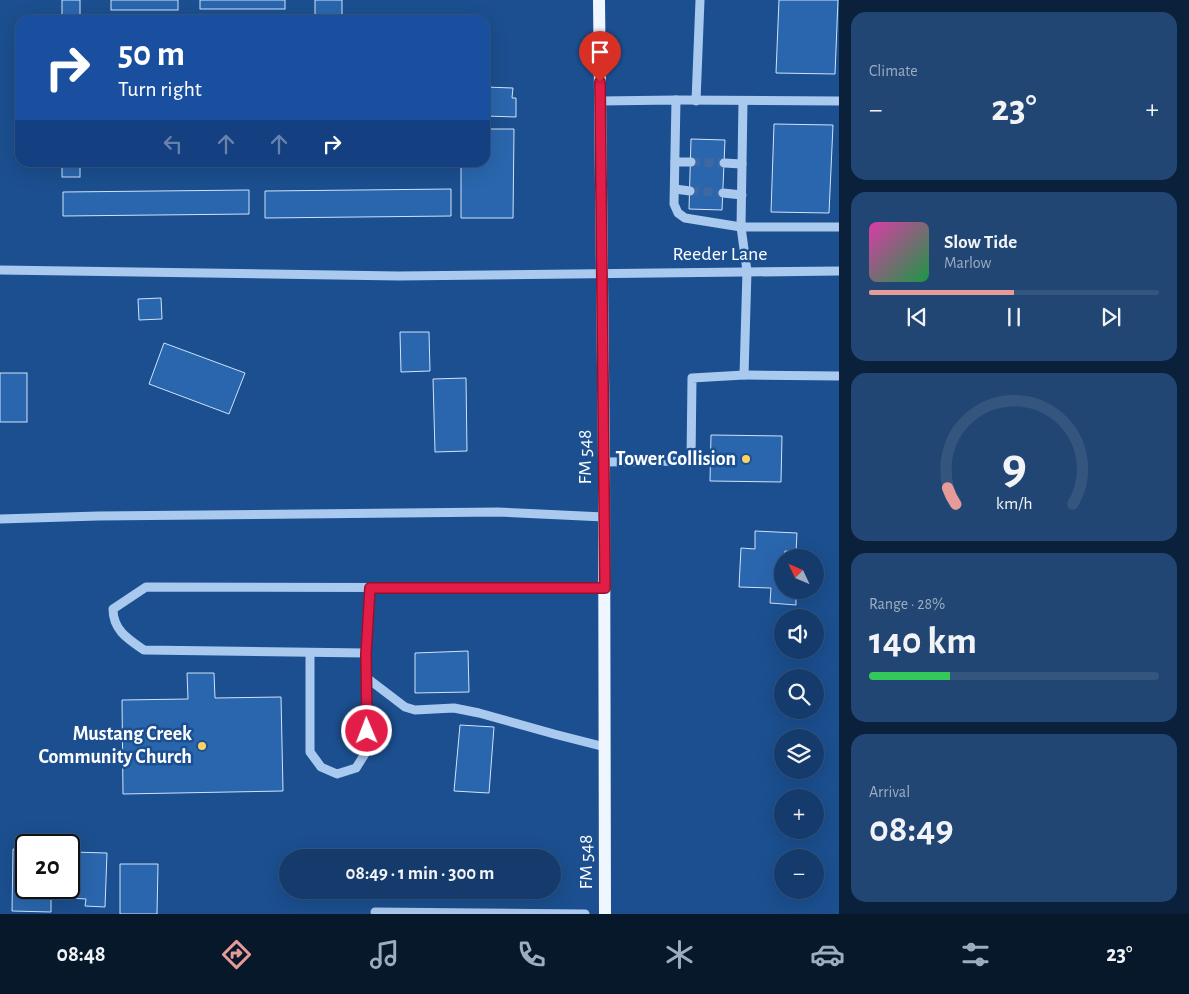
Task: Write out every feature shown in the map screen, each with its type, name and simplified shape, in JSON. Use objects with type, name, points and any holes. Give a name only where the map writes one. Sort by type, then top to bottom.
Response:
[{"type":"main road","name":"FM 548","points":[[599,0],[605,588],[605,914]]},
{"type":"street","points":[[696,100],[700,0]]},
{"type":"street","points":[[676,100],[674,204],[678,213],[684,218],[741,227],[839,227]]},
{"type":"street","points":[[600,101],[839,101]]},
{"type":"street","points":[[742,101],[741,227],[747,272],[744,375]]},
{"type":"street","points":[[675,162],[690,162]]},
{"type":"street","points":[[724,163],[742,164]]},
{"type":"street","points":[[675,189],[690,191]]},
{"type":"street","points":[[723,192],[742,195]]},
{"type":"street","name":"Reeder Lane","points":[[0,270],[399,276],[839,271]]},
{"type":"street","points":[[604,462],[691,461],[692,378],[744,375],[839,376]]},
{"type":"street","points":[[0,519],[498,512],[604,516]]},
{"type":"street","points":[[366,654],[144,650],[122,635],[113,619],[113,609],[146,587],[605,588]]},
{"type":"street","points":[[310,653],[310,752],[321,767],[337,774],[356,768],[368,749],[366,654],[370,588]]},
{"type":"street","points":[[366,678],[405,707],[415,710],[454,708],[605,747]]},
{"type":"street","points":[[375,912],[585,914]]},
{"type":"building","points":[[62,0],[80,0],[80,15],[62,15]]},
{"type":"building","points":[[111,0],[178,0],[178,10],[111,10]]},
{"type":"building","points":[[200,0],[285,0],[285,9],[200,9]]},
{"type":"building","points":[[315,0],[342,0],[342,15],[315,15]]},
{"type":"building","points":[[779,0],[838,0],[835,74],[776,73]]},
{"type":"building","points":[[490,87],[513,88],[512,98],[516,98],[516,117],[490,116]]},
{"type":"building","points":[[774,124],[833,125],[829,213],[771,212]]},
{"type":"building","points":[[490,129],[514,129],[513,218],[461,218],[461,167],[490,167]]},
{"type":"building","points":[[691,139],[725,140],[722,210],[689,209]]},
{"type":"building","points":[[62,167],[80,167],[80,177],[62,177]]},
{"type":"building","points":[[451,189],[451,216],[265,218],[265,191]]},
{"type":"building","points":[[249,190],[249,214],[63,216],[63,192]]},
{"type":"building","points":[[161,298],[162,319],[139,320],[138,299]]},
{"type":"building","points":[[400,332],[429,332],[430,371],[401,372]]},
{"type":"building","points":[[164,343],[245,373],[229,414],[149,384]]},
{"type":"building","points":[[0,373],[27,373],[27,422],[0,422]]},
{"type":"building","points":[[466,378],[467,451],[435,452],[433,379]]},
{"type":"building","name":"Tower Collision","points":[[711,435],[782,436],[781,482],[710,481]]},
{"type":"building","points":[[755,531],[797,533],[796,549],[774,549],[774,599],[796,599],[796,605],[770,603],[771,588],[739,587],[741,548],[755,549]]},
{"type":"building","points":[[468,651],[469,692],[415,693],[415,653]]},
{"type":"building","name":"Mustang Creek Community Church","points":[[187,673],[214,673],[215,698],[281,697],[283,791],[123,794],[122,700],[188,699]]},
{"type":"building","points":[[460,725],[494,727],[489,793],[454,791]]},
{"type":"building","points":[[13,849],[15,849],[15,899],[51,899],[51,912],[12,911]]},
{"type":"building","points":[[80,852],[107,853],[105,907],[85,906],[86,899],[80,899]]},
{"type":"building","points":[[120,864],[158,864],[157,914],[120,914]]},
{"type":"tunnel","points":[[691,162],[724,163]]},
{"type":"tunnel","points":[[690,191],[723,193]]},
{"type":"place","name":"Tower Collision","points":[[746,459]]},
{"type":"place","name":"Mustang Creek Community Church","points":[[202,746]]},
{"type":"route","points":[[367,731],[366,654],[370,588],[605,588],[600,82]]}]
